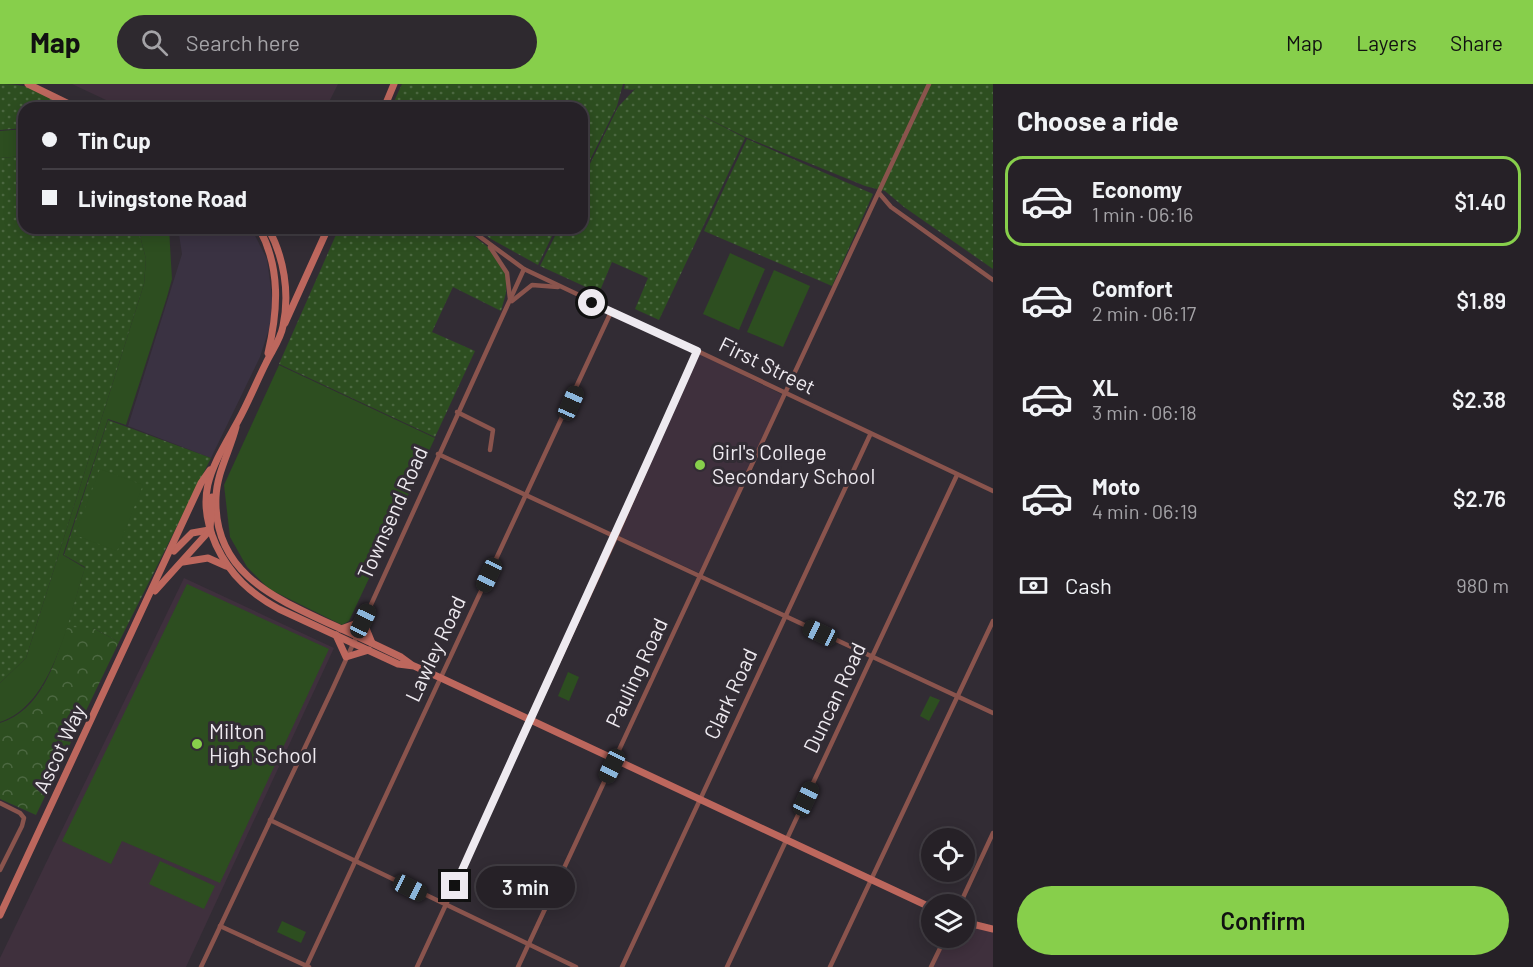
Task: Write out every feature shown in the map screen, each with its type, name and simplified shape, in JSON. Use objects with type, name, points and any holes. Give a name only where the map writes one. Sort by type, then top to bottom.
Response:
[{"type":"main road","points":[[28,84],[64,102]]},
{"type":"main road","points":[[386,102],[394,84]]},
{"type":"main road","points":[[261,234],[271,258],[276,297],[273,330],[265,364]]},
{"type":"main road","points":[[270,234],[284,274],[283,328]]},
{"type":"main road","points":[[324,234],[283,328],[237,423],[212,498],[210,530],[230,561],[265,592],[338,632],[346,657],[370,647]]},
{"type":"main road","points":[[230,570],[210,530],[206,495],[213,466],[226,438],[237,423]]},
{"type":"main road","name":"Ascot Way","points":[[0,915],[169,557],[201,483],[213,466]]},
{"type":"main road","points":[[217,484],[219,525],[239,567]]},
{"type":"main road","points":[[169,557],[192,533],[210,530]]},
{"type":"main road","points":[[150,597],[210,530]]},
{"type":"main road","points":[[179,564],[208,558],[219,561],[260,599],[354,639],[398,664],[414,666],[441,678],[921,903]]},
{"type":"main road","points":[[338,632],[363,621],[370,647]]},
{"type":"main road","points":[[975,925],[993,929]]},
{"type":"street","name":"Pauling Road","points":[[518,967],[929,84]]},
{"type":"street","points":[[879,192],[891,207],[993,280]]},
{"type":"street","name":"First Street","points":[[476,234],[524,269],[870,435],[993,491]]},
{"type":"street","points":[[488,243],[506,269],[510,302]]},
{"type":"street","name":"Townsend Road","points":[[201,967],[524,269]]},
{"type":"street","points":[[510,302],[532,285],[563,288]]},
{"type":"street","name":"Lawley Road","points":[[307,967],[611,312]]},
{"type":"street","points":[[417,967],[616,537],[697,351]]},
{"type":"street","points":[[457,412],[493,430],[490,450]]},
{"type":"street","name":"Clark Road","points":[[622,967],[870,435]]},
{"type":"street","points":[[438,453],[993,713]]},
{"type":"street","name":"Duncan Road","points":[[726,967],[957,475]]},
{"type":"street","points":[[830,967],[993,621]]},
{"type":"street","points":[[0,803],[18,811],[24,818],[0,870]]},
{"type":"street","points":[[270,820],[576,967]]},
{"type":"street","points":[[965,894],[993,833]]},
{"type":"street","points":[[220,926],[307,967]]},
{"type":"street","points":[[931,967],[940,948]]},
{"type":"shaded area","points":[[72,84],[338,84],[329,102],[110,102]]},
{"type":"shaded area","points":[[179,234],[254,234],[267,259],[273,304],[269,329],[260,357],[211,458],[128,426],[182,254]]},
{"type":"shaded area","name":"Girl's College Secondary School","points":[[698,353],[783,395],[699,573],[619,536]]},
{"type":"shaded area","name":"Milton High School","points":[[184,578],[334,648],[186,967],[0,967],[0,958]]},
{"type":"shaded area","points":[[975,926],[993,930],[993,967],[933,967],[942,948],[975,948]]},
{"type":"green space","points":[[0,84],[34,89],[50,96],[56,102],[18,102],[18,128],[0,130]]},
{"type":"green space","points":[[402,84],[623,84],[617,106],[588,164],[588,102],[394,102]]},
{"type":"green space","points":[[625,84],[993,84],[993,269],[904,207],[885,191],[865,186],[745,137],[689,109],[745,138],[659,320],[635,309],[648,278],[612,262],[599,293],[540,266],[556,234],[588,234],[588,168],[618,107],[636,88],[624,89]]},
{"type":"green space","points":[[18,130],[18,156],[0,158],[0,131]]},
{"type":"green space","points":[[747,139],[873,194],[832,286],[704,231]]},
{"type":"green space","points":[[18,156],[18,234],[140,234],[146,259],[144,284],[26,658],[0,683],[0,158]]},
{"type":"green space","points":[[140,234],[169,234],[172,279],[126,425],[108,419],[63,555],[85,568],[65,633],[57,656],[34,697],[18,712],[0,722],[0,683],[26,658],[144,284],[146,259]]},
{"type":"green space","points":[[336,234],[471,234],[488,247],[506,273],[506,293],[501,311],[453,287],[432,332],[475,351],[435,437],[279,364]]},
{"type":"green space","points":[[484,234],[553,234],[538,265]]},
{"type":"green space","points":[[730,253],[765,269],[739,330],[703,314]]},
{"type":"green space","points":[[774,270],[810,286],[783,347],[747,332]]},
{"type":"green space","points":[[279,365],[435,438],[349,621],[342,625],[269,589],[247,567],[230,537],[224,485]]},
{"type":"green space","points":[[108,420],[211,458],[119,642],[93,628],[66,629],[85,567],[64,555]]},
{"type":"green space","points":[[100,469],[143,485],[117,551],[75,535]]},
{"type":"green space","name":"Milton High School","points":[[187,584],[329,649],[220,883],[122,841],[111,864],[62,841]]},
{"type":"green space","points":[[70,627],[93,628],[119,642],[36,815],[0,799],[0,723],[14,717],[36,697],[51,671],[66,629]]},
{"type":"green space","points":[[568,672],[579,677],[569,701],[558,696]]},
{"type":"green space","points":[[930,696],[940,700],[929,721],[920,716]]},
{"type":"green space","points":[[160,861],[215,886],[204,909],[149,884]]},
{"type":"green space","points":[[282,921],[306,932],[301,943],[277,932]]},
{"type":"place","name":"Girl's College Secondary School","points":[[700,465]]},
{"type":"place","name":"Milton High School","points":[[197,744]]},
{"type":"route","points":[[455,886],[600,566],[616,537],[697,351],[592,303]]}]
